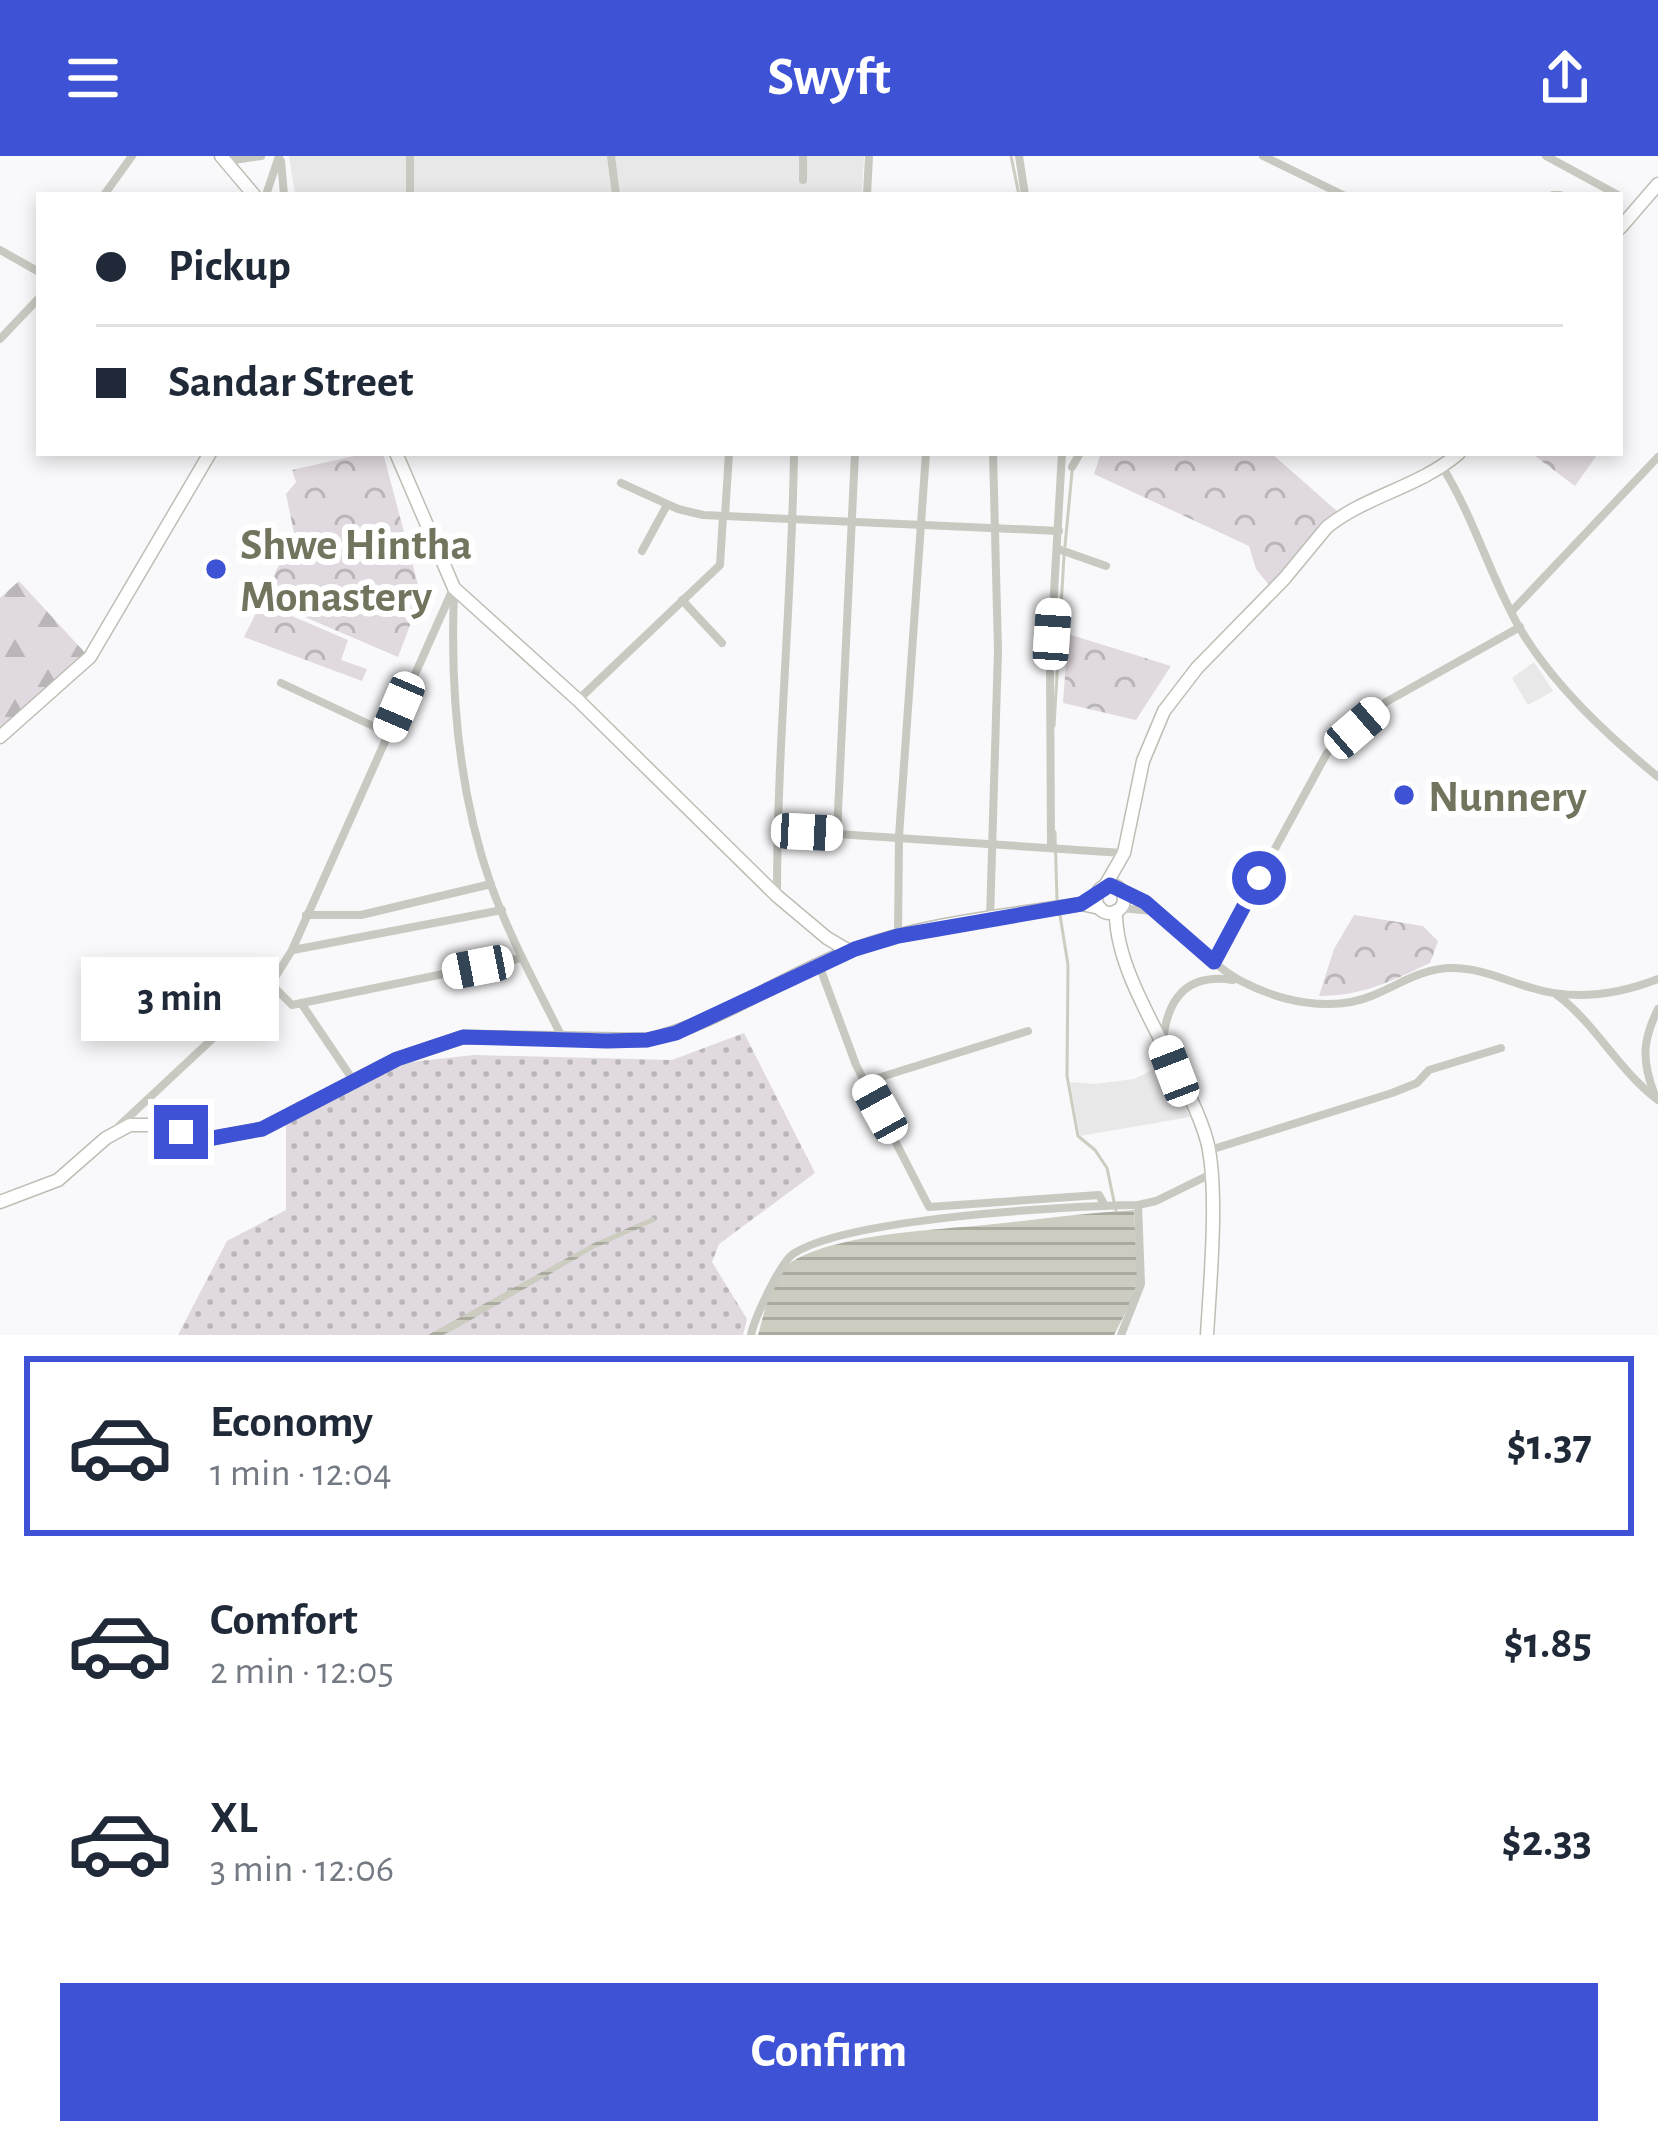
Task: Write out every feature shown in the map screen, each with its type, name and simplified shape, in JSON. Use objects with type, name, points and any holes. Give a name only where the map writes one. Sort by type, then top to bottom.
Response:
[{"type":"street","points":[[106,192],[132,156]]},
{"type":"street","points":[[223,159],[261,156]]},
{"type":"street","points":[[267,192],[280,156]]},
{"type":"street","points":[[280,156],[284,192]]},
{"type":"street","points":[[410,156],[410,192]]},
{"type":"street","points":[[611,156],[616,192]]},
{"type":"street","points":[[803,156],[803,180]]},
{"type":"street","points":[[867,192],[868,156]]},
{"type":"street","points":[[1019,156],[1025,192]]},
{"type":"street","points":[[1263,156],[1337,192]]},
{"type":"street","points":[[1546,156],[1612,192]]},
{"type":"street","points":[[223,159],[251,192]]},
{"type":"street","points":[[1623,224],[1658,184]]},
{"type":"street","points":[[1623,199],[1636,209]]},
{"type":"street","points":[[0,250],[36,270]]},
{"type":"street","points":[[0,339],[36,301]]},
{"type":"street","points":[[0,737],[90,657],[208,456]]},
{"type":"street","points":[[397,456],[454,588],[457,731],[463,781],[491,884],[562,1038]]},
{"type":"street","points":[[578,700],[720,565],[729,456]]},
{"type":"street","points":[[777,896],[776,788],[784,734],[794,456]]},
{"type":"street","points":[[837,833],[855,456]]},
{"type":"street","points":[[898,936],[899,836],[926,456]]},
{"type":"street","points":[[990,919],[998,650],[993,456]]},
{"type":"street","points":[[1054,848],[1049,662],[1063,551],[1059,531],[1062,456]]},
{"type":"street","points":[[1072,467],[1078,456]]},
{"type":"street","points":[[1207,1335],[1208,1151],[1115,932],[1111,900],[1143,761],[1171,700],[1327,526],[1355,508],[1426,479],[1457,456]]},
{"type":"street","points":[[1512,611],[1658,458]]},
{"type":"street","points":[[1443,468],[1464,502],[1520,627],[1556,678],[1658,777]]},
{"type":"street","points":[[621,483],[703,515],[1059,531]]},
{"type":"street","points":[[642,551],[668,504]]},
{"type":"street","points":[[1063,551],[1106,566]]},
{"type":"street","points":[[454,588],[578,700],[777,896],[849,951]]},
{"type":"street","points":[[0,1202],[58,1180],[271,984],[292,950],[454,588]]},
{"type":"street","points":[[682,600],[722,643]]},
{"type":"street","points":[[1214,962],[1327,753],[1387,702],[1520,627]]},
{"type":"street","points":[[281,683],[388,733]]},
{"type":"street","points":[[777,830],[1054,848],[1122,858]]},
{"type":"street","points":[[306,915],[361,915],[491,884]]},
{"type":"street","points":[[106,1138],[130,1125],[157,1125],[213,1138],[262,1129],[426,1047],[463,1037],[647,1040],[676,1033],[849,951],[898,936],[1081,904],[1111,900],[1155,911],[1239,980]]},
{"type":"street","points":[[292,950],[502,910]]},
{"type":"street","points":[[827,938],[818,965],[865,1082],[929,1207],[1099,1196],[1105,1207]]},
{"type":"street","points":[[271,984],[292,1005],[522,958]]},
{"type":"street","points":[[1163,1044],[1165,1023],[1181,992],[1210,976],[1239,980],[1311,1004],[1342,1004],[1370,997],[1420,973],[1445,968],[1478,969],[1556,994],[1589,997],[1658,980]]},
{"type":"street","points":[[1556,994],[1576,1009],[1626,1072],[1657,1100]]},
{"type":"street","points":[[301,1003],[353,1081]]},
{"type":"street","points":[[1657,1100],[1643,1064],[1645,1038],[1658,1010]]},
{"type":"street","points":[[865,1082],[1028,1031]]},
{"type":"street","points":[[1208,1151],[1418,1084],[1430,1070],[1501,1048]]},
{"type":"street","points":[[751,1335],[787,1258],[797,1251],[893,1225],[1156,1202],[1211,1174]]},
{"type":"street","points":[[1120,1335],[1141,1285],[1138,1205]]},
{"type":"shaded area","points":[[289,156],[864,156],[862,192],[295,192]]},
{"type":"shaded area","points":[[1534,662],[1553,691],[1528,705],[1512,678]]},
{"type":"shaded area","points":[[1166,1063],[1190,1117],[1080,1136],[1070,1082],[1134,1079]]},
{"type":"shaded area","points":[[1134,1210],[1138,1288],[1114,1335],[758,1335],[779,1275],[812,1252],[886,1235]]},
{"type":"shaded area","points":[[653,1217],[656,1221],[595,1248],[457,1328],[428,1335],[594,1243]]},
{"type":"green space","points":[[354,456],[384,456],[421,596],[398,657],[263,599],[294,533],[286,494],[296,482],[292,470]]},
{"type":"green space","points":[[1100,456],[1274,456],[1339,513],[1269,585],[1256,569],[1249,546],[1094,474]]},
{"type":"green space","points":[[1535,456],[1596,456],[1575,486]]},
{"type":"green space","points":[[19,581],[88,656],[0,734],[0,598]]},
{"type":"green space","points":[[261,603],[348,640],[341,660],[367,669],[362,681],[244,637]]},
{"type":"green space","points":[[1068,634],[1171,666],[1136,720],[1063,703]]},
{"type":"green space","points":[[1354,915],[1423,926],[1438,941],[1430,963],[1363,990],[1319,996],[1334,949]]},
{"type":"green space","points":[[744,1033],[815,1173],[719,1244],[712,1262],[747,1319],[743,1335],[178,1335],[227,1241],[286,1210],[286,1123],[402,1063],[474,1055],[672,1060]]},
{"type":"waterway","points":[[1011,156],[1018,192]]},
{"type":"waterway","points":[[1065,546],[1072,472]]},
{"type":"waterway","points":[[1054,726],[1064,556]]},
{"type":"waterway","points":[[1055,832],[1057,900]]},
{"type":"waterway","points":[[1059,909],[1068,965],[1067,1076],[1078,1136],[1107,1168],[1116,1211]]},
{"type":"place","name":"Shwe Hintha Monastery","points":[[216,569]]},
{"type":"place","name":"Nunnery","points":[[1404,795]]},
{"type":"route","points":[[181,1132],[213,1138],[262,1129],[397,1059],[463,1037],[607,1041],[647,1040],[676,1033],[855,949],[898,936],[1081,904],[1110,885],[1145,902],[1214,962],[1259,878]]}]
